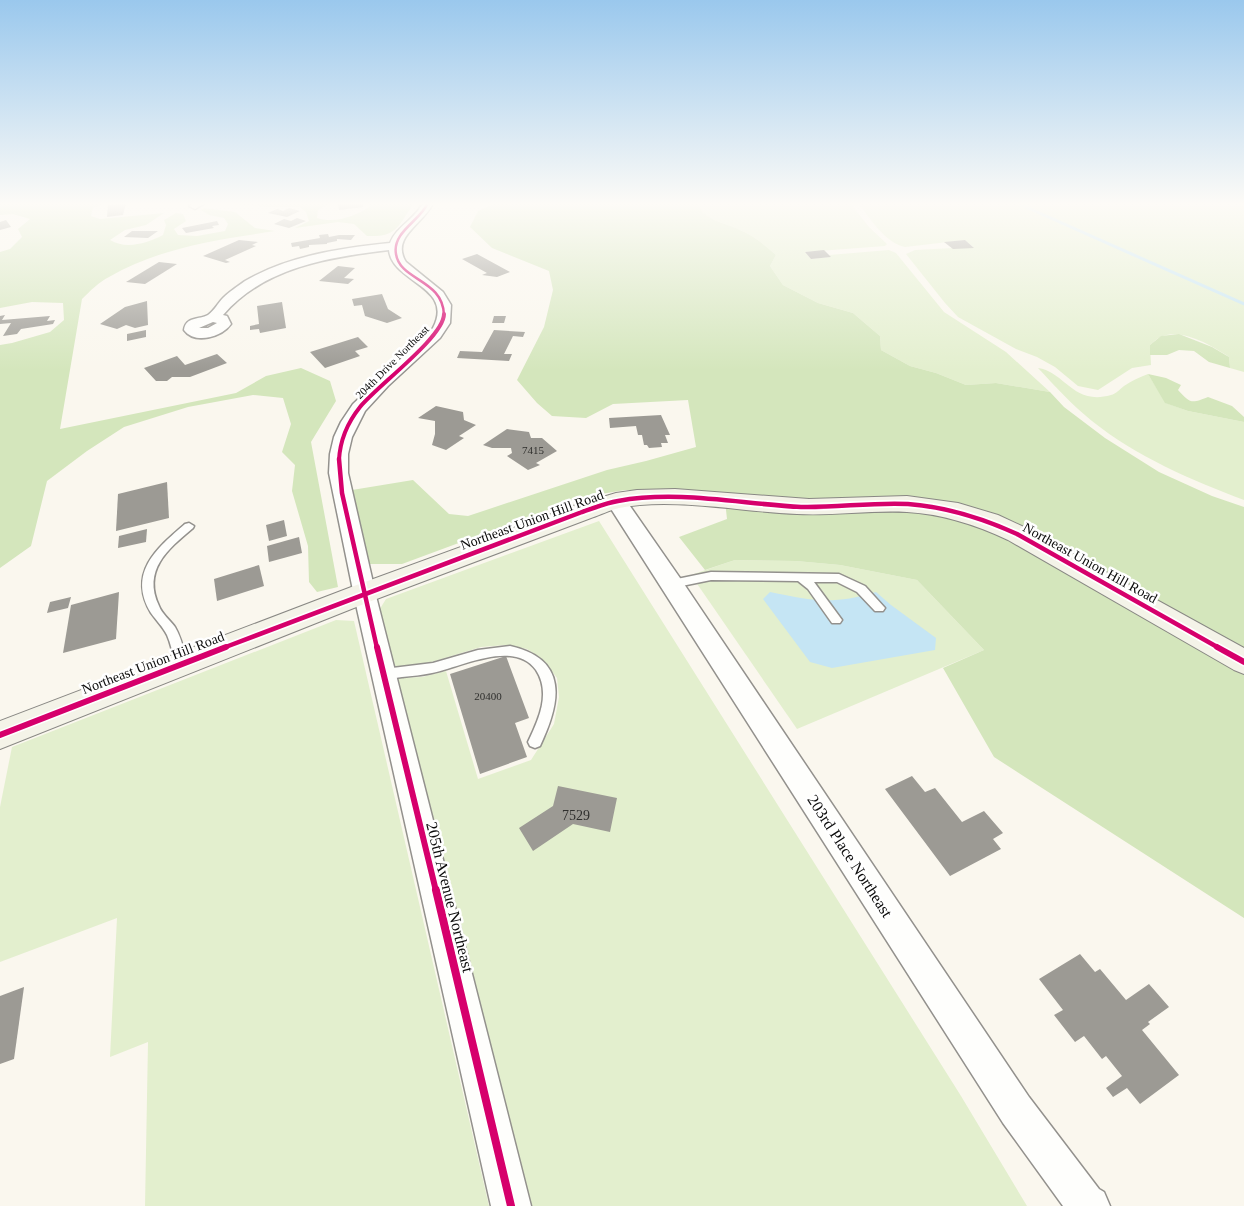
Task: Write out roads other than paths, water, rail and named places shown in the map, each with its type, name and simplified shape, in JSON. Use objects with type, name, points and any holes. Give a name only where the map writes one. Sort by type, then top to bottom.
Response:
[{"type":"street","points":[[213,318],[222,305],[236,292],[280,270],[316,259]]},
{"type":"street","name":"204th Drive Northeast","points":[[364,593],[339,481],[339,455],[344,431],[373,392],[404,366],[440,329],[445,316],[442,298],[435,289],[403,266],[399,259]]},
{"type":"street","name":"Northeast Union Hill Road","points":[[0,735],[364,593],[582,512],[616,501],[637,498],[675,497],[793,506],[907,504],[958,511],[989,521],[1017,534],[1244,662]]},
{"type":"street","name":"203rd Place Northeast","points":[[616,501],[1016,1110],[1084,1203],[1090,1206]]},
{"type":"street","name":"205th Avenue Northeast","points":[[364,593],[511,1206]]},
{"type":"lane","points":[[181,664],[174,637],[152,606],[146,586],[152,562],[162,549],[188,526]]},
{"type":"lane","points":[[672,584],[711,576],[839,578],[860,589],[879,608]]},
{"type":"lane","points":[[798,576],[812,586],[836,620]]},
{"type":"lane","points":[[384,674],[435,667],[485,652],[518,652],[531,659],[544,670],[550,684],[547,716],[535,742]]},
{"type":"water","points":[[770,592],[799,598],[835,600],[876,592],[936,638],[935,650],[832,668],[810,662],[763,599]]},
{"type":"waterway","points":[[1143,259],[1244,304]]}]
